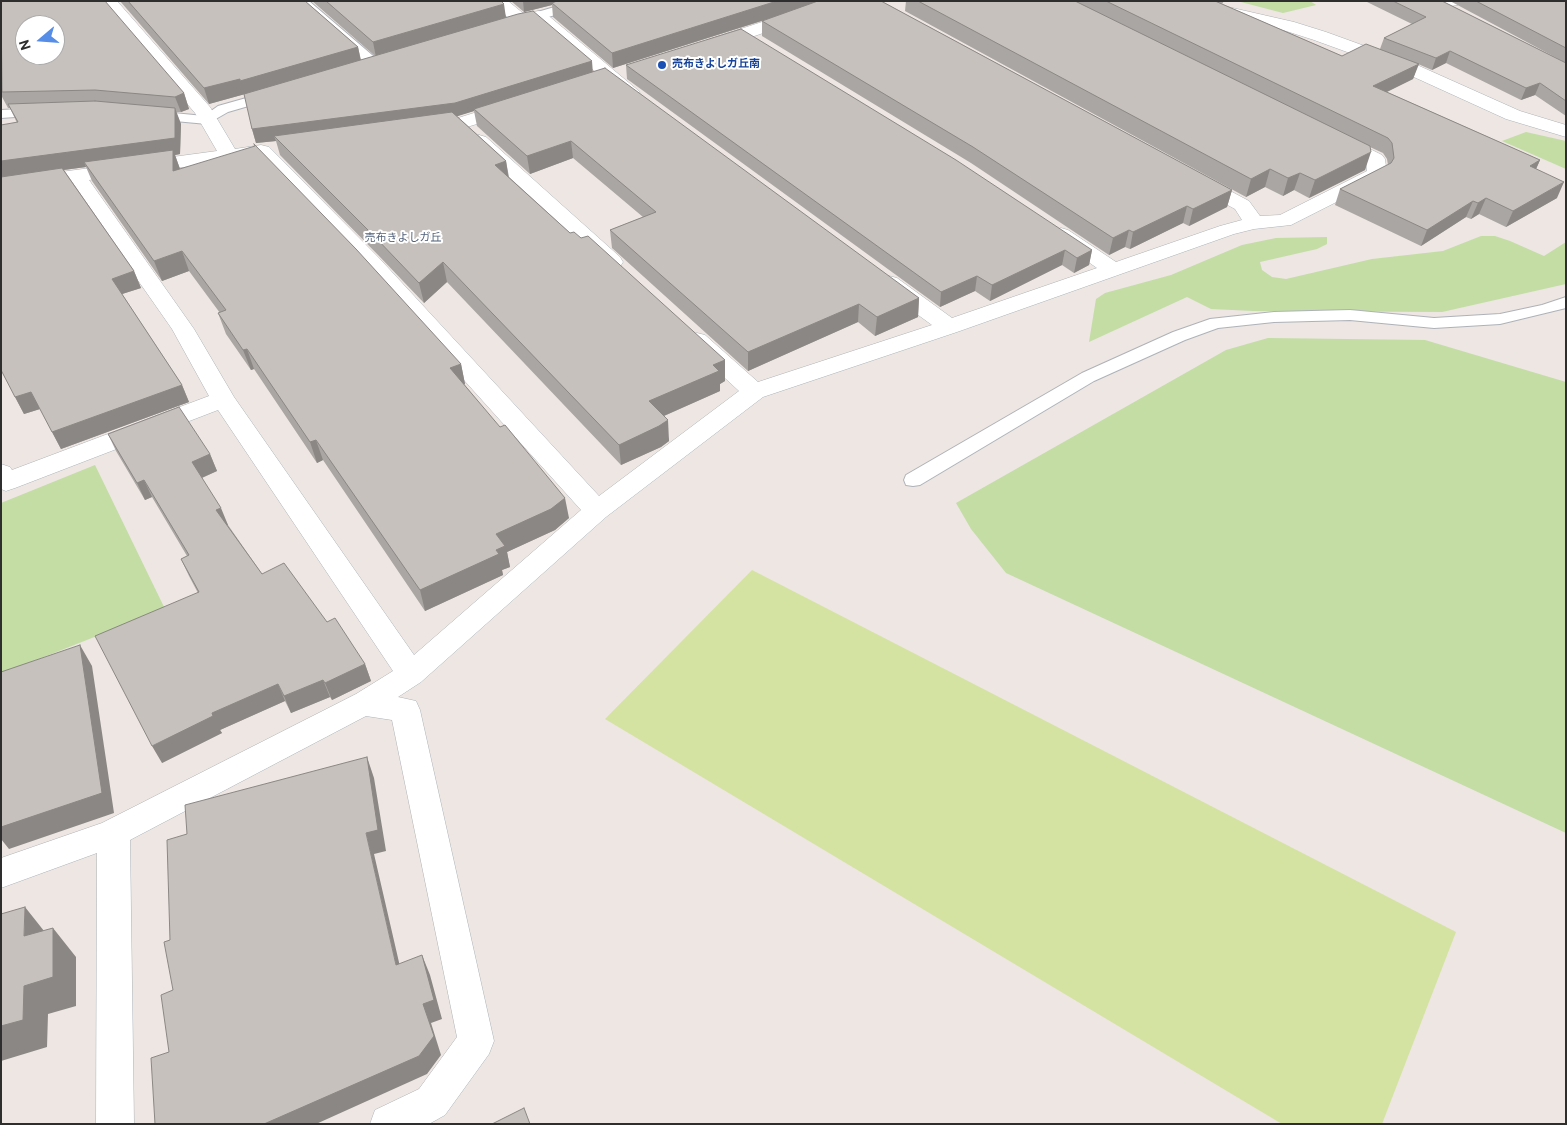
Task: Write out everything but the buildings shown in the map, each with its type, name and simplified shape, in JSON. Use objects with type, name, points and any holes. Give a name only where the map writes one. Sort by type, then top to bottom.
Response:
[{"type":"street","points":[[108,1],[203,110],[228,154]]},
{"type":"street","points":[[497,1],[529,18],[649,105]]},
{"type":"street","points":[[699,48],[744,35],[834,4],[852,1]]},
{"type":"street","points":[[1179,1],[1288,26],[1320,36],[1411,69],[1513,115],[1566,131]]},
{"type":"street","points":[[1440,2],[1462,17]]},
{"type":"street","points":[[744,35],[761,45]]},
{"type":"street","points":[[411,130],[460,123],[525,102]]},
{"type":"street","points":[[460,123],[629,278]]},
{"type":"street","points":[[1,873],[113,833],[363,704],[411,674],[597,511],[754,392],[949,327],[1227,230],[1254,223],[1284,221],[1377,174],[1375,158],[1322,132]]},
{"type":"street","points":[[1,186],[272,149],[372,263],[597,511]]},
{"type":"street","points":[[1181,172],[1242,205],[1254,223]]},
{"type":"street","points":[[75,175],[183,329],[223,398],[411,674]]},
{"type":"street","points":[[1042,222],[1114,270]]},
{"type":"street","points":[[870,269],[949,327]]},
{"type":"street","points":[[680,325],[754,392]]},
{"type":"street","points":[[1,473],[6,482],[223,398]]},
{"type":"street","points":[[363,704],[405,710],[476,1041],[432,1102],[389,1124]]},
{"type":"street","points":[[113,833],[115,1124]]},
{"type":"lane","points":[[301,1],[378,63],[355,70]]},
{"type":"lane","points":[[502,25],[588,1]]},
{"type":"lane","points":[[136,113],[207,120],[223,109],[280,92]]},
{"type":"lane","points":[[1,114],[53,112]]},
{"type":"lane","points":[[913,480],[1088,377],[1179,336],[1216,324],[1274,316],[1341,316],[1434,323],[1491,320],[1546,309],[1566,302]]},
{"type":"green space","points":[[1237,1],[1310,1],[1316,5],[1283,13]]},
{"type":"green space","points":[[1526,132],[1566,141],[1566,169],[1502,141]]},
{"type":"green space","points":[[1481,236],[1495,236],[1544,256],[1566,242],[1566,284],[1442,312],[1211,309],[1187,297],[1089,342],[1096,299],[1105,293],[1171,275],[1242,245],[1276,238],[1327,237],[1327,244],[1317,249],[1260,262],[1262,270],[1272,277],[1286,279],[1372,259],[1443,251]]},
{"type":"green space","points":[[1268,338],[1425,340],[1566,382],[1566,833],[1006,573],[971,529],[956,503],[1226,350]]},
{"type":"green space","points":[[95,465],[165,609],[1,674],[1,503]]},
{"type":"green space","points":[[752,570],[1456,932],[1382,1124],[1282,1124],[605,719]]},
{"type":"place","name":"売布きよしガ丘南","points":[[662,65]]},
{"type":"district","name":"売布きよしガ丘","points":[[403,239]]}]
